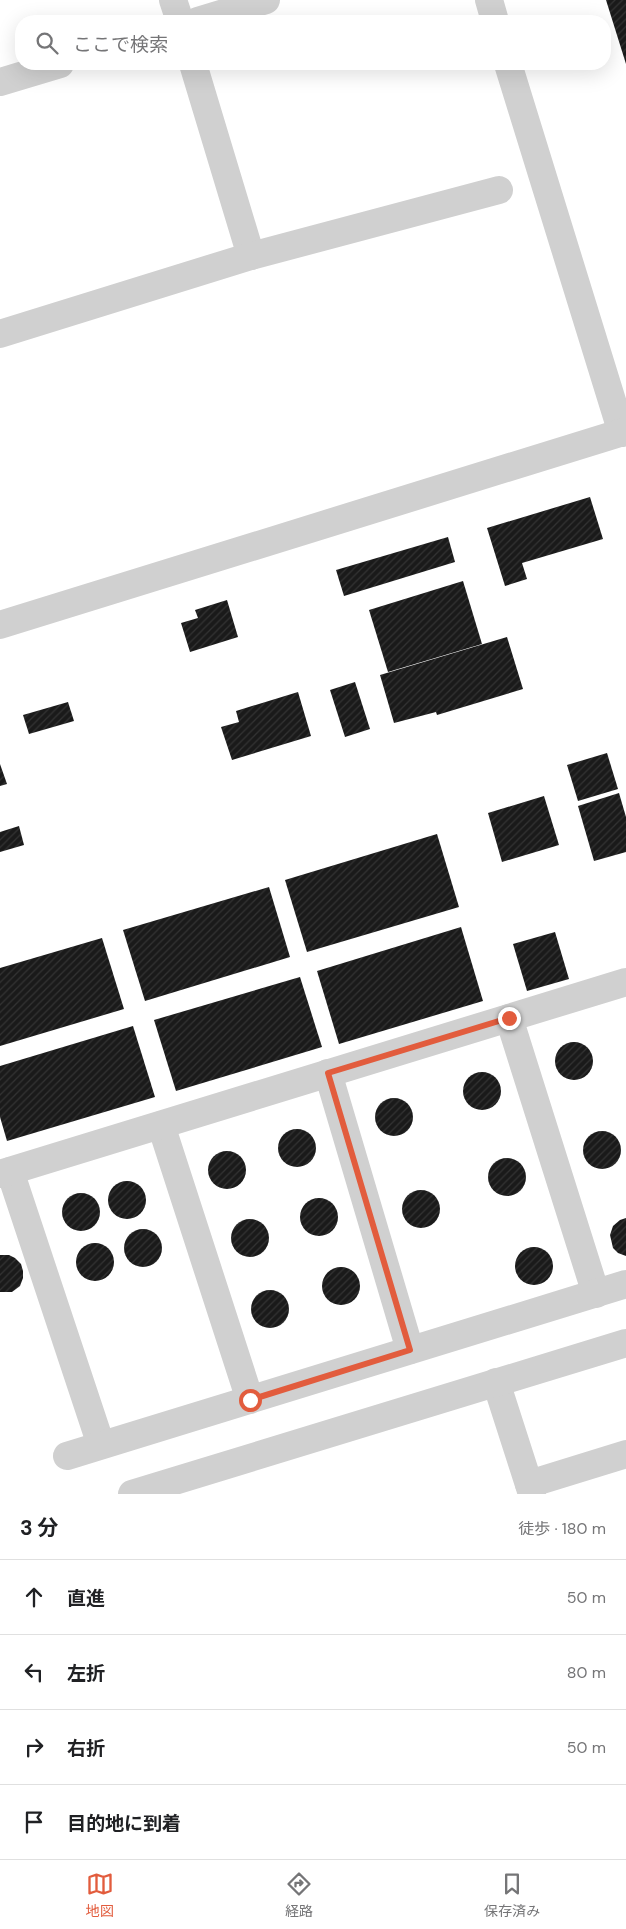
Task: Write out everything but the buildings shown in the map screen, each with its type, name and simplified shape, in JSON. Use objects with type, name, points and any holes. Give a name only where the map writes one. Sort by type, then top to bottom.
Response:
[{"type":"lane","points":[[173,0],[178,15]]},
{"type":"lane","points":[[217,15],[266,0]]},
{"type":"lane","points":[[489,0],[493,15]]},
{"type":"lane","points":[[0,82],[40,70]]},
{"type":"lane","points":[[195,70],[251,256]]},
{"type":"lane","points":[[0,625],[624,432],[510,70]]},
{"type":"lane","points":[[0,334],[251,256],[499,190]]},
{"type":"lane","points":[[101,1446],[5,1173],[626,982]]},
{"type":"lane","points":[[509,1018],[596,1294]]},
{"type":"lane","points":[[328,1073],[410,1350]]},
{"type":"lane","points":[[161,1125],[250,1400]]},
{"type":"lane","points":[[67,1456],[626,1284]]},
{"type":"lane","points":[[132,1494],[626,1343]]},
{"type":"lane","points":[[496,1382],[530,1489],[626,1454]]},
{"type":"route","points":[[250,1400],[410,1350],[328,1073],[509,1018]]}]
